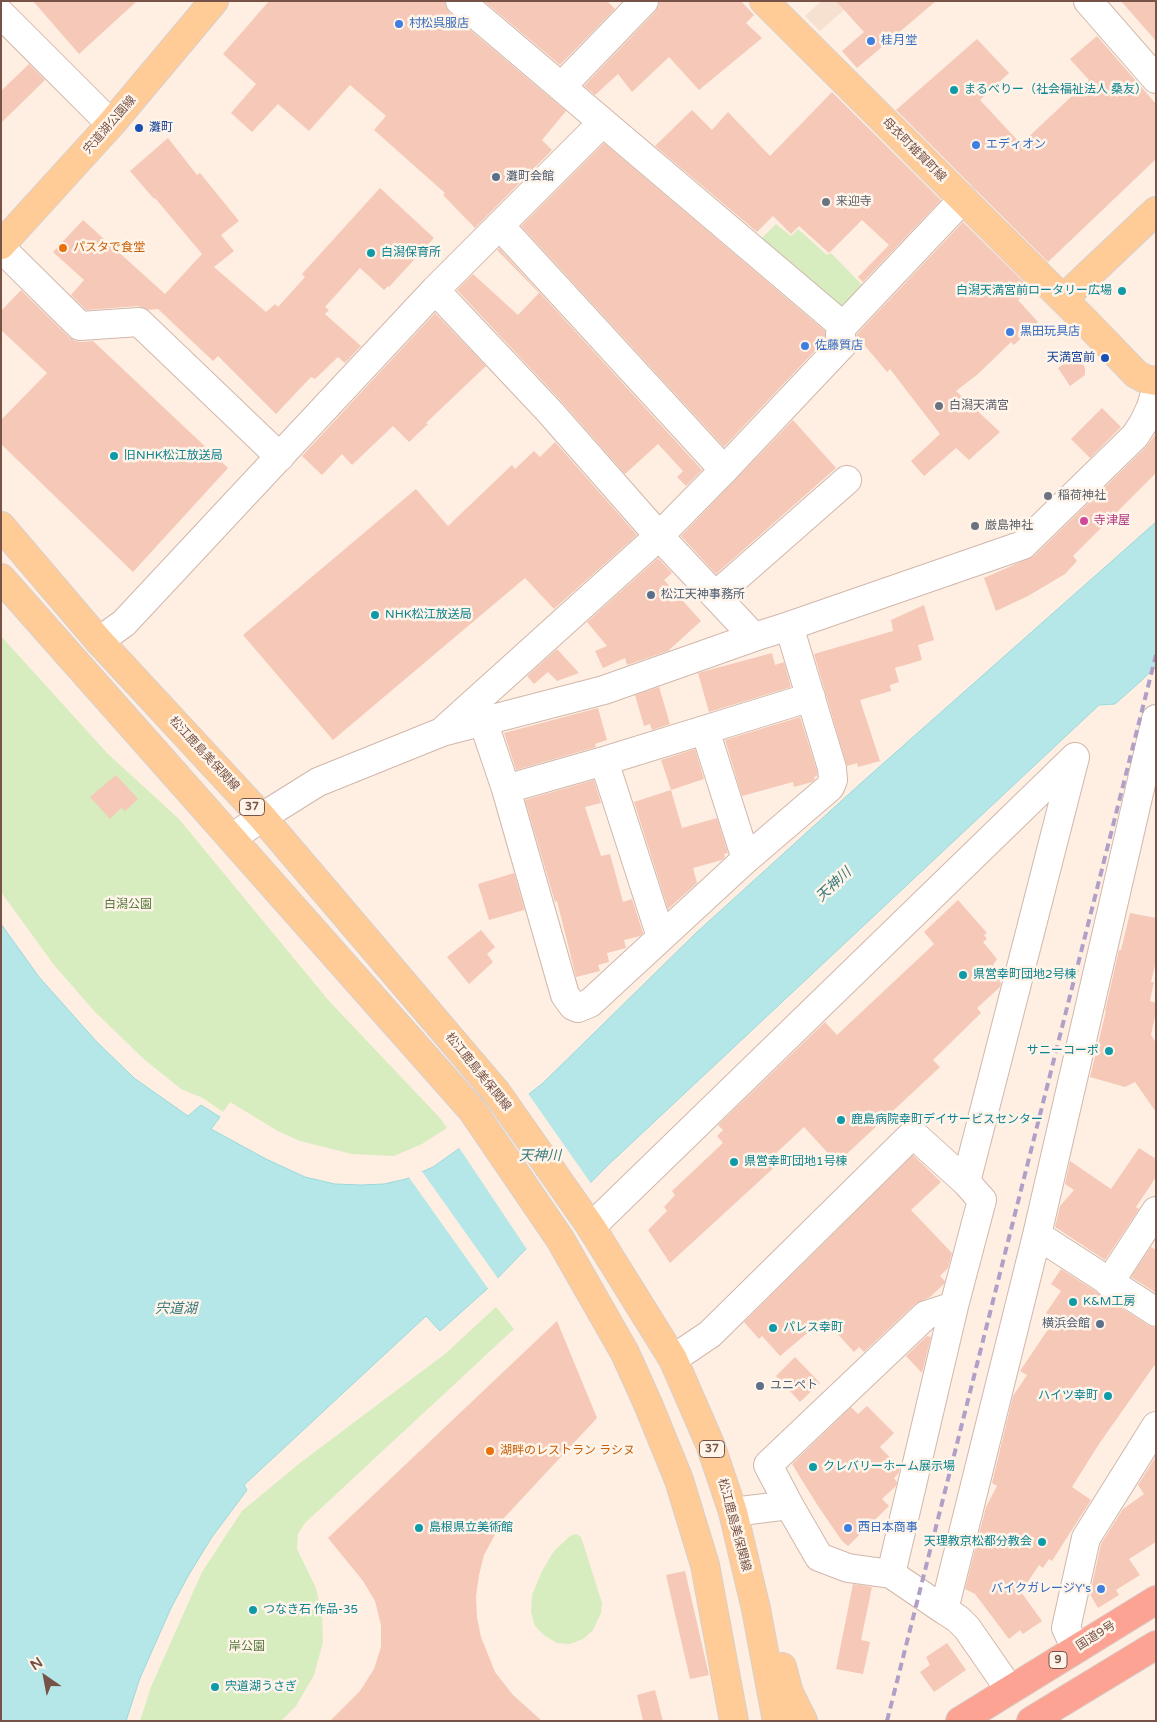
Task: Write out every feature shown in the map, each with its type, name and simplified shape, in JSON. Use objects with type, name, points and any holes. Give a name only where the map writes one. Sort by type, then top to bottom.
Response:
[{"type":"highway","name":"国道9号","points":[[960,1721],[1156,1600]]},
{"type":"highway","points":[[1031,1721],[1156,1645]]},
{"type":"main road","name":"宍道湖公園線","points":[[1,247],[111,124],[214,1]]},
{"type":"main road","name":"母衣町雑賀町線","points":[[764,1],[1136,374],[1145,379],[1156,381]]},
{"type":"main road","points":[[1063,299],[1156,210]]},
{"type":"main road","name":"松江鹿島美保関線","points":[[1,526],[99,641],[262,817],[497,1092],[584,1216],[673,1358],[710,1444],[733,1512],[756,1609],[777,1721]]},
{"type":"main road","points":[[1,578],[472,1110],[560,1239],[625,1353],[679,1480],[705,1565],[734,1721]]},
{"type":"main road","points":[[733,1512],[770,1599],[784,1677],[803,1721]]},
{"type":"street","points":[[460,1],[843,326]]},
{"type":"street","points":[[562,86],[644,1]]},
{"type":"street","points":[[1088,1],[1156,79]]},
{"type":"street","points":[[1,14],[111,124]]},
{"type":"street","points":[[99,641],[124,623],[435,290],[602,123]]},
{"type":"street","points":[[442,732],[659,536],[724,470],[843,344],[840,334],[843,326],[963,199]]},
{"type":"street","points":[[500,226],[724,470]]},
{"type":"street","points":[[1,247],[80,326],[139,322],[280,457]]},
{"type":"street","points":[[435,290],[550,412],[659,536],[754,637]]},
{"type":"street","points":[[232,838],[318,782],[442,732],[604,690],[1023,545],[1135,436],[1148,414],[1156,390]]},
{"type":"street","points":[[716,595],[847,480]]},
{"type":"street","points":[[483,721],[506,789],[565,995],[573,1006],[578,1008],[590,1003],[746,859],[830,787],[833,780],[832,768],[789,626]]},
{"type":"street","points":[[506,789],[811,697]]},
{"type":"street","points":[[944,1610],[1037,1235],[1156,719]]},
{"type":"street","points":[[705,730],[746,859]]},
{"type":"street","points":[[584,1216],[1075,757],[966,1182]]},
{"type":"street","points":[[604,761],[660,937]]},
{"type":"street","points":[[673,1358],[710,1334],[913,1134],[966,1182],[982,1200],[954,1306],[891,1574]]},
{"type":"street","points":[[1109,1282],[1156,1211]]},
{"type":"street","points":[[1037,1235],[1156,1312]]},
{"type":"street","points":[[954,1306],[926,1315],[768,1465],[819,1557],[848,1568],[891,1574],[958,1618],[1010,1690]]},
{"type":"street","points":[[1076,1649],[1066,1628],[1086,1538],[1156,1426]]},
{"type":"street","points":[[733,1512],[789,1505]]},
{"type":"shaded area","points":[[822,1],[854,1],[820,31],[805,16]]},
{"type":"green space","points":[[776,224],[791,236],[798,229],[827,255],[831,253],[867,290],[842,311],[760,240]]},
{"type":"green space","name":"白潟公園","points":[[1,636],[107,753],[179,819],[329,1001],[440,1118],[447,1128],[422,1144],[394,1156],[352,1154],[300,1141],[278,1131],[230,1102],[223,1112],[203,1098],[181,1089],[145,1060],[95,1012],[54,965],[1,892]]},
{"type":"green space","name":"岸公園","points":[[496,1307],[514,1329],[305,1523],[298,1534],[297,1549],[316,1588],[322,1616],[323,1642],[314,1675],[296,1706],[281,1721],[140,1721],[151,1687],[202,1572],[242,1511],[300,1463],[445,1354]]},
{"type":"green space","points":[[576,1534],[582,1540],[602,1603],[601,1613],[593,1630],[583,1639],[570,1644],[557,1643],[545,1636],[535,1626],[531,1612],[532,1595],[542,1571],[554,1551],[570,1536]]},
{"type":"water","name":"宍道湖","points":[[1156,522],[1156,666],[1115,704],[1099,705],[606,1167],[486,1290],[440,1331],[426,1316],[244,1485],[247,1490],[212,1537],[171,1608],[140,1678],[126,1721],[1,1721],[1,924],[39,977],[96,1041],[134,1078],[188,1116],[201,1105],[220,1117],[211,1129],[266,1159],[305,1177],[335,1184],[361,1185],[384,1184],[406,1179],[433,1167],[543,1083],[696,933],[860,784]]},
{"type":"pier","points":[[527,1092],[592,1185],[528,1251],[458,1146]]},
{"type":"pier","points":[[421,1170],[499,1280],[489,1290],[408,1176]]},
{"type":"building","points":[[33,1],[137,1],[79,54]]},
{"type":"building","points":[[269,1],[445,1],[450,13],[566,111],[542,140],[552,150],[475,228],[443,195],[445,193],[374,130],[386,116],[350,85],[309,131],[278,104],[252,132],[231,113],[256,84],[223,54]]},
{"type":"building","points":[[484,1],[607,1],[615,9],[560,65]]},
{"type":"building","points":[[659,1],[741,1],[754,15],[746,23],[762,38],[699,90],[669,57],[632,92],[618,74],[595,95],[584,86],[655,12]]},
{"type":"building","name":"桂月堂","points":[[836,1],[936,1],[857,68],[842,51],[864,32]]},
{"type":"building","points":[[1121,1],[1156,1],[1156,41]]},
{"type":"building","points":[[1097,36],[1156,104],[1156,159],[1048,262],[896,110],[977,39],[1009,73],[980,100],[1021,144],[1089,80],[1070,59]]},
{"type":"building","points":[[29,64],[45,80],[1,123],[1,91]]},
{"type":"building","points":[[832,92],[941,200],[863,282],[858,277],[889,245],[862,220],[829,253],[799,226],[791,234],[773,216],[757,232],[655,146],[692,110],[712,130],[728,112],[770,156]]},
{"type":"building","points":[[168,138],[197,175],[200,173],[239,221],[221,235],[234,251],[214,267],[266,312],[275,304],[278,307],[305,277],[302,274],[380,188],[434,238],[389,287],[384,290],[360,268],[325,307],[329,310],[325,314],[361,346],[345,363],[338,357],[315,379],[311,377],[276,414],[218,356],[213,361],[158,309],[148,310],[138,306],[86,310],[71,295],[84,280],[53,252],[83,220],[165,294],[202,254],[130,171]]},
{"type":"building","points":[[604,143],[825,331],[825,340],[724,447],[521,226]]},
{"type":"building","points":[[963,222],[1030,288],[1018,300],[1038,322],[1014,345],[1011,342],[978,374],[956,391],[1000,432],[969,460],[956,448],[924,476],[911,461],[940,434],[890,369],[887,372],[856,335]]},
{"type":"building","points":[[499,248],[702,470],[686,486],[677,477],[683,471],[658,444],[625,474],[561,401],[457,290],[473,274],[518,315],[539,293],[497,250]]},
{"type":"building","name":"旧NHK松江放送局","points":[[21,290],[69,337],[81,342],[93,341],[228,468],[133,572],[1,444],[1,420],[47,373],[1,330],[1,311]]},
{"type":"building","points":[[435,313],[486,366],[426,423],[428,424],[409,442],[393,426],[352,465],[342,454],[322,475],[302,456]]},
{"type":"building","points":[[1077,355],[1085,368],[1085,375],[1070,386],[1058,368]]},
{"type":"building","points":[[1102,408],[1121,427],[1090,458],[1071,439]]},
{"type":"building","points":[[793,420],[836,468],[716,574],[681,536]]},
{"type":"building","points":[[1156,433],[1156,473],[1073,556],[1077,561],[1065,574],[1028,596],[996,611],[984,578],[1034,556],[1146,447]]},
{"type":"building","name":"NHK松江放送局","points":[[555,442],[637,535],[554,609],[525,578],[333,740],[243,635],[416,489],[448,526],[512,465],[515,469],[534,451],[540,457]]},
{"type":"building","points":[[658,558],[672,573],[664,580],[701,621],[668,651],[627,665],[625,658],[603,668],[595,651],[607,646],[587,622]]},
{"type":"building","points":[[924,605],[934,640],[918,645],[922,660],[895,668],[899,682],[890,685],[891,691],[860,700],[880,761],[858,767],[857,763],[847,766],[814,654],[893,631],[891,620]]},
{"type":"building","points":[[557,649],[579,673],[557,681],[548,672],[534,684],[527,676]]},
{"type":"building","points":[[772,653],[775,665],[784,662],[791,687],[709,712],[698,673]]},
{"type":"building","points":[[659,687],[670,724],[652,730],[650,724],[644,726],[635,695]]},
{"type":"building","points":[[598,708],[607,740],[595,744],[596,747],[516,770],[504,733]]},
{"type":"building","points":[[800,717],[817,771],[815,779],[812,782],[794,787],[793,782],[742,796],[725,740]]},
{"type":"building","points":[[695,749],[704,779],[671,790],[661,760]]},
{"type":"building","points":[[116,775],[138,799],[125,811],[121,808],[110,819],[90,797]]},
{"type":"building","points":[[594,780],[601,803],[585,807],[601,856],[610,854],[623,902],[632,899],[643,933],[640,936],[624,940],[626,948],[607,953],[609,962],[598,965],[600,971],[576,977],[557,901],[555,902],[525,800]]},
{"type":"building","points":[[671,790],[682,828],[717,818],[728,853],[724,854],[725,857],[722,860],[693,868],[697,883],[668,909],[634,802]]},
{"type":"building","points":[[514,873],[525,911],[489,920],[478,884]]},
{"type":"building","points":[[958,900],[987,933],[984,935],[987,939],[983,942],[997,959],[993,965],[1003,975],[999,981],[1001,983],[1000,987],[977,1008],[981,1013],[933,1060],[940,1067],[837,1163],[804,1127],[771,1158],[778,1164],[670,1263],[648,1230],[667,1211],[664,1207],[675,1195],[672,1191],[723,1143],[717,1136],[723,1130],[718,1125],[825,1022],[837,1035],[934,944],[924,932]]},
{"type":"building","points":[[1130,913],[1156,918],[1156,961],[1151,982],[1154,982],[1150,1001],[1156,1003],[1151,1035],[1156,1043],[1156,1112],[1135,1082],[1125,1087],[1090,1077],[1119,950],[1121,950]]},
{"type":"building","points":[[481,930],[495,947],[487,954],[493,962],[469,984],[447,957]]},
{"type":"building","points":[[1139,1148],[1156,1159],[1156,1177],[1136,1207],[1139,1209],[1105,1260],[1055,1227],[1060,1206],[1074,1190],[1065,1184],[1070,1161],[1111,1189]]},
{"type":"building","points":[[913,1155],[941,1182],[911,1210],[952,1253],[948,1268],[940,1276],[945,1281],[944,1284],[930,1297],[915,1304],[864,1352],[859,1347],[854,1352],[824,1319],[780,1356],[762,1336],[759,1339],[744,1322]]},
{"type":"building","points":[[1151,1247],[1156,1250],[1156,1293],[1131,1277]]},
{"type":"building","points":[[1061,1269],[1148,1325],[1156,1328],[1156,1363],[1099,1444],[1072,1487],[1091,1500],[1052,1561],[1049,1559],[1043,1568],[1039,1565],[1021,1592],[1042,1621],[1023,1634],[1020,1630],[1009,1639],[975,1594],[965,1589],[986,1507],[997,1486],[992,1483],[1013,1396],[1027,1375],[1020,1371],[1055,1319],[1046,1313],[1061,1291],[1051,1284]]},
{"type":"building","name":"島根県立美術館","points":[[557,1321],[597,1418],[504,1518],[484,1555],[476,1596],[477,1618],[481,1637],[495,1672],[513,1695],[542,1721],[330,1721],[360,1691],[374,1669],[381,1647],[381,1625],[375,1601],[363,1581],[328,1538]]},
{"type":"building","points":[[927,1336],[931,1337],[922,1373],[906,1356]]},
{"type":"building","points":[[795,1357],[820,1383],[800,1402],[776,1376]]},
{"type":"building","points":[[867,1406],[894,1433],[880,1447],[900,1468],[894,1478],[897,1482],[896,1486],[882,1499],[889,1506],[848,1546],[842,1541],[818,1506],[792,1464],[851,1407],[858,1414]]},
{"type":"building","points":[[1156,1456],[1156,1542],[1129,1559],[1140,1575],[1116,1590],[1119,1595],[1098,1608],[1090,1594],[1101,1544],[1123,1509],[1144,1494],[1138,1485]]},
{"type":"building","points":[[685,1571],[709,1675],[690,1679],[666,1575]]},
{"type":"building","points":[[853,1584],[872,1587],[861,1640],[870,1642],[863,1674],[836,1669]]},
{"type":"building","points":[[947,1643],[966,1670],[934,1692],[920,1672],[930,1665],[926,1657]]},
{"type":"building","points":[[655,1690],[663,1721],[643,1721],[637,1695]]},
{"type":"railway","points":[[887,1721],[1156,655]]},
{"type":"place","name":"村松呉服店","points":[[399,24]]},
{"type":"place","name":"桂月堂","points":[[871,41]]},
{"type":"place","name":"まるべりー（社会福祉法人 桑友）","points":[[954,90]]},
{"type":"place","name":"灘町","points":[[139,128]]},
{"type":"place","name":"エディオン","points":[[976,145]]},
{"type":"place","name":"灘町会館","points":[[496,177]]},
{"type":"place","name":"来迎寺","points":[[826,202]]},
{"type":"place","name":"パスタで食堂","points":[[63,248]]},
{"type":"place","name":"白潟保育所","points":[[371,253]]},
{"type":"place","name":"白潟天満宮前ロータリー広場","points":[[1122,291]]},
{"type":"place","name":"黒田玩具店","points":[[1010,332]]},
{"type":"place","name":"佐藤質店","points":[[805,346]]},
{"type":"place","name":"天満宮前","points":[[1105,358]]},
{"type":"place","name":"白潟天満宮","points":[[939,406]]},
{"type":"place","name":"旧NHK松江放送局","points":[[114,456]]},
{"type":"place","name":"稲荷神社","points":[[1048,496]]},
{"type":"place","name":"寺津屋","points":[[1084,521]]},
{"type":"place","name":"厳島神社","points":[[975,526]]},
{"type":"place","name":"松江天神事務所","points":[[651,595]]},
{"type":"place","name":"NHK松江放送局","points":[[375,615]]},
{"type":"place","name":"県営幸町団地2号棟","points":[[963,975]]},
{"type":"place","name":"サニーコーポ","points":[[1109,1051]]},
{"type":"place","name":"鹿島病院幸町デイサービスセンター","points":[[841,1120]]},
{"type":"place","name":"県営幸町団地1号棟","points":[[734,1162]]},
{"type":"place","name":"K&M工房","points":[[1073,1302]]},
{"type":"place","name":"横浜会館","points":[[1100,1324]]},
{"type":"place","name":"パレス幸町","points":[[773,1328]]},
{"type":"place","name":"ユニペト","points":[[760,1386]]},
{"type":"place","name":"ハイツ幸町","points":[[1108,1396]]},
{"type":"place","name":"湖畔のレストラン ラシヌ","points":[[490,1451]]},
{"type":"place","name":"クレバリーホーム展示場","points":[[813,1467]]},
{"type":"place","name":"島根県立美術館","points":[[419,1528]]},
{"type":"place","name":"西日本商事","points":[[848,1528]]},
{"type":"place","name":"天理教京松都分教会","points":[[1042,1542]]},
{"type":"place","name":"バイクガレージY's","points":[[1101,1589]]},
{"type":"place","name":"つなき石 作品-35","points":[[253,1610]]},
{"type":"place","name":"宍道湖うさぎ","points":[[215,1687]]},
{"type":"water label","name":"天神川","points":[[834,885]]},
{"type":"water label","name":"天神川","points":[[540,1156]]}]
